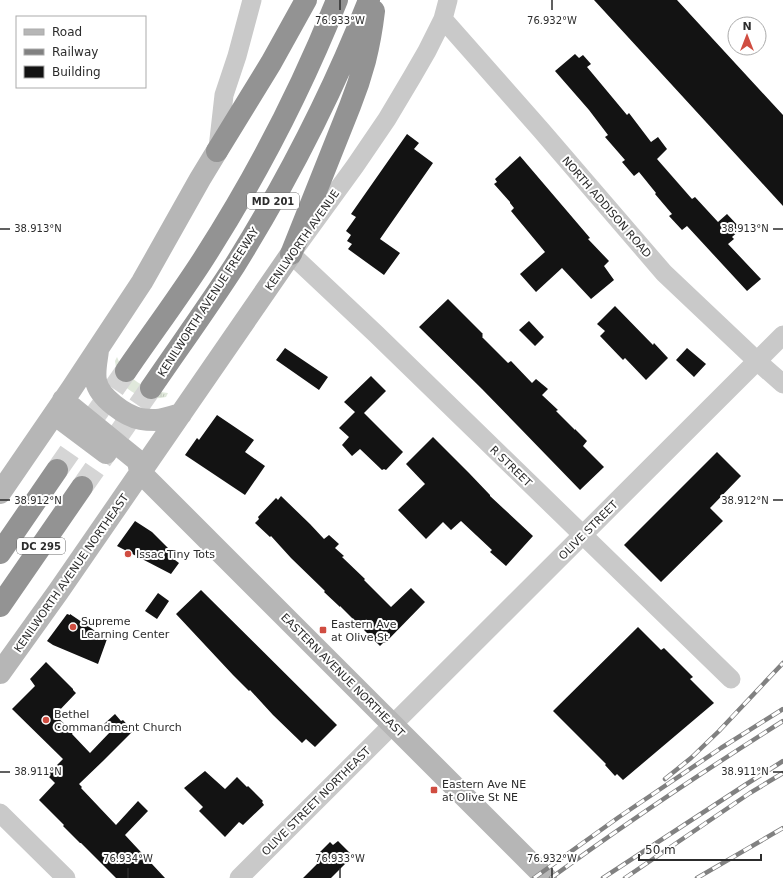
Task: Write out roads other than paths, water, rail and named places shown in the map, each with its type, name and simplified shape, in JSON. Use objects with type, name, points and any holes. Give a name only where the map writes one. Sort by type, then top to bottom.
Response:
[{"type":"highway","points":[[218,151],[271,63],[306,0]]},
{"type":"highway","name":"MD 201","points":[[126,370],[203,260],[249,184],[293,98],[337,0]]},
{"type":"highway","name":"KENILWORTH AVENUE FREEWAY","points":[[151,388],[234,266],[280,189],[322,108],[369,0]]},
{"type":"highway","points":[[291,254],[358,85],[370,38],[375,0]]},
{"type":"highway","name":"DC 295","points":[[0,554],[57,470]]},
{"type":"highway","name":"DC 295","points":[[0,606],[82,487]]},
{"type":"main road","points":[[0,493],[142,282],[200,179],[218,151]]},
{"type":"main road","name":"KENILWORTH AVENUE","points":[[140,472],[291,254]]},
{"type":"main road","points":[[98,348],[95,374],[96,383],[102,393],[113,405],[140,419],[156,420],[181,414]]},
{"type":"main road","name":"EASTERN AVENUE NORTHEAST","points":[[59,407],[130,472],[140,472],[546,878]]},
{"type":"main road","name":"KENILWORTH AVENUE NORTHEAST","points":[[0,673],[58,592],[140,472]]},
{"type":"street","points":[[218,151],[224,95],[237,56],[252,0]]},
{"type":"street","name":"KENILWORTH AVENUE","points":[[291,254],[355,166],[416,71],[442,19],[448,0]]},
{"type":"street","name":"NORTH ADDISON ROAD","points":[[442,19],[664,272],[783,384]]},
{"type":"street","name":"R STREET","points":[[291,254],[387,345],[731,679]]},
{"type":"street","name":"OLIVE STREET","points":[[393,724],[783,335]]},
{"type":"street","name":"OLIVE STREET NORTHEAST","points":[[239,878],[393,724]]},
{"type":"street","points":[[0,813],[66,878]]},
{"type":"tunnel","points":[[57,470],[126,371]]},
{"type":"tunnel","points":[[82,487],[151,388]]},
{"type":"railway","points":[[665,779],[691,758],[719,731],[783,663]]},
{"type":"railway","points":[[534,878],[619,817],[721,748],[783,709]]},
{"type":"railway","points":[[551,878],[608,837],[783,721]]},
{"type":"railway","points":[[603,878],[783,761]]},
{"type":"railway","points":[[625,878],[750,793],[783,773]]},
{"type":"railway","points":[[697,878],[783,828]]},
{"type":"place","name":"Issac Tiny Tots","points":[[128,554]]},
{"type":"place","name":"Supreme Learning Center","points":[[73,627]]},
{"type":"place","name":"Eastern Ave at Olive St","points":[[323,630]]},
{"type":"place","name":"Bethel Commandment Church","points":[[46,720]]},
{"type":"place","name":"Eastern Ave NE at Olive St NE","points":[[434,790]]}]
